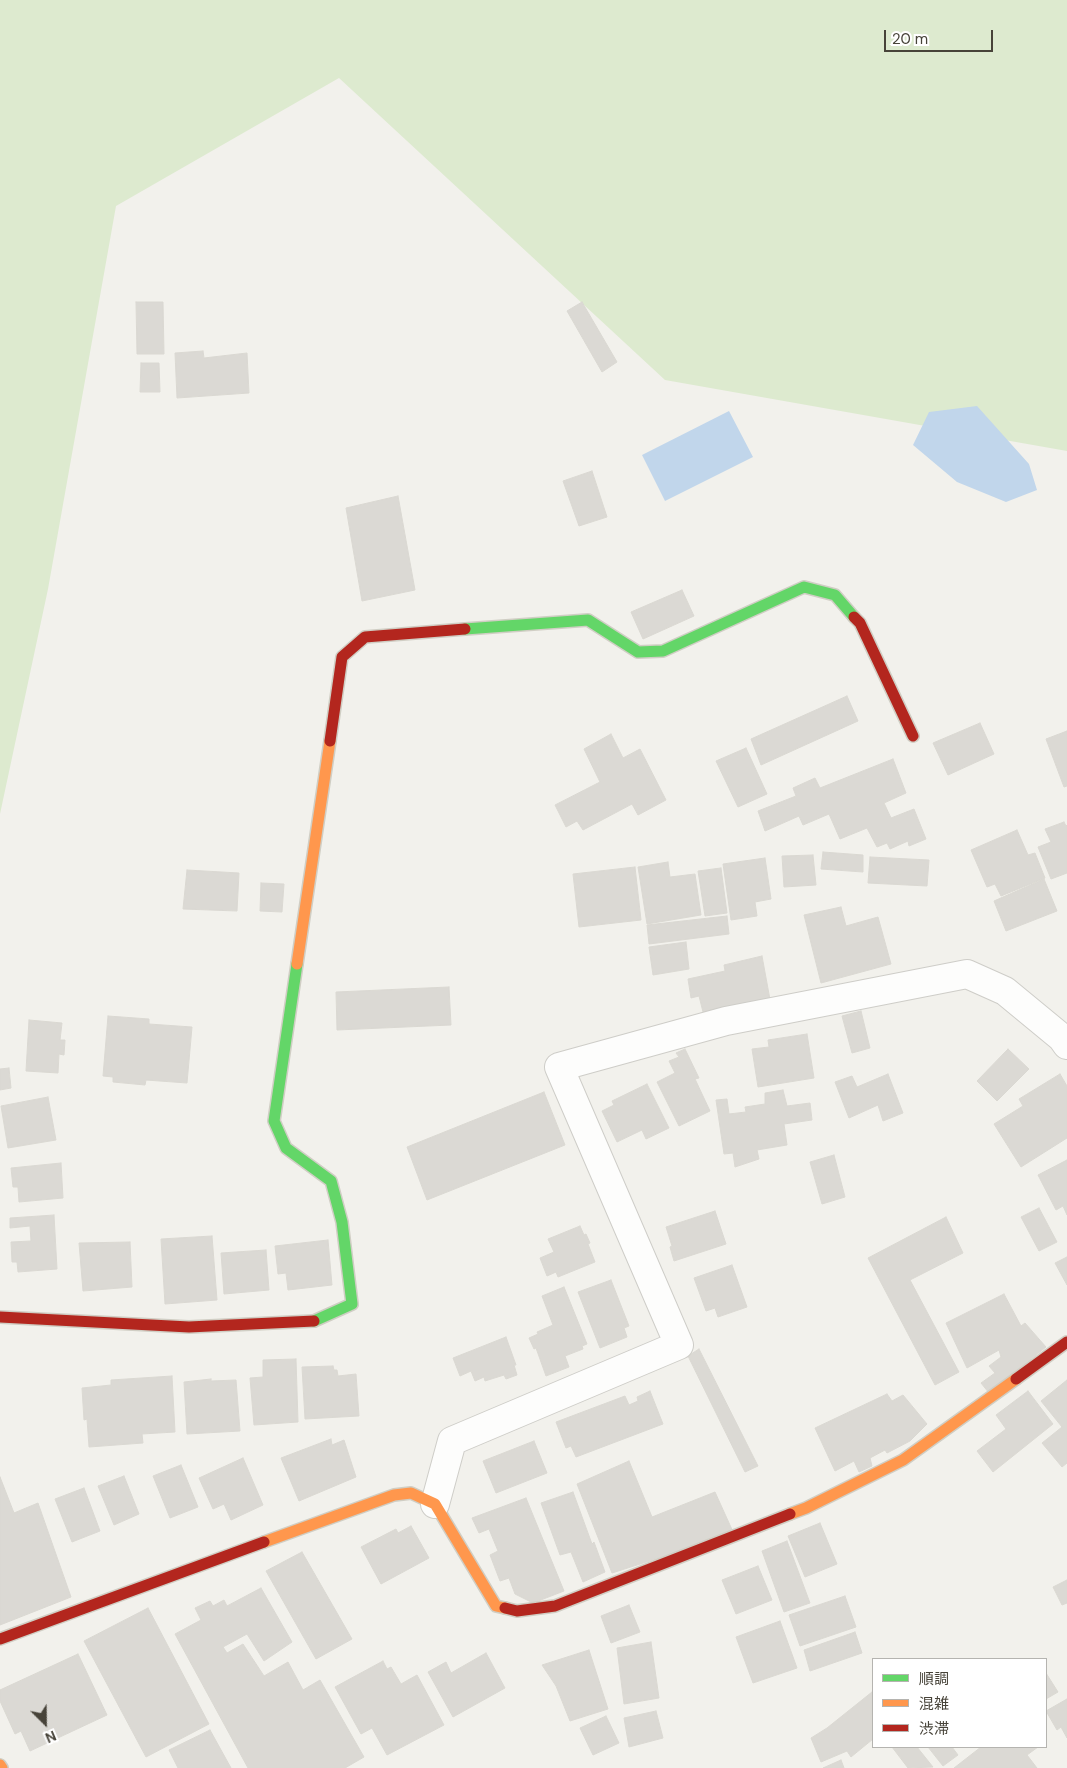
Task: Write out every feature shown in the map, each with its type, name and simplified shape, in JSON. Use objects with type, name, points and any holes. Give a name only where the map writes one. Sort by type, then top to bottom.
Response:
[{"type":"street","points":[[0,1317],[188,1327],[315,1321],[352,1304],[342,1222],[331,1181],[286,1148],[274,1121],[342,658],[365,637],[588,620],[638,652],[663,651],[804,587],[835,595],[860,623],[914,736]]},
{"type":"street","points":[[434,1504],[452,1441],[679,1345],[559,1066],[726,1021],[967,974],[1005,991],[1062,1038],[1067,1045]]},
{"type":"street","points":[[0,1638],[394,1495],[411,1493],[434,1504],[496,1606],[517,1611],[555,1606],[806,1508],[903,1460],[1067,1342]]},
{"type":"green space","points":[[0,0],[1067,0],[1067,451],[665,380],[339,78],[116,206],[48,589],[0,814]]},
{"type":"water","points":[[977,406],[1029,464],[1037,490],[1006,502],[957,482],[913,445],[929,412]]},
{"type":"water","points":[[729,411],[753,457],[665,501],[642,455]]},
{"type":"building","points":[[136,302],[163,302],[164,354],[137,354]]},
{"type":"building","points":[[582,302],[617,362],[602,372],[567,311]]},
{"type":"building","points":[[203,351],[204,358],[247,353],[249,393],[177,398],[175,353]]},
{"type":"building","points":[[141,363],[159,363],[160,392],[140,392]]},
{"type":"building","points":[[592,471],[607,517],[579,526],[563,481]]},
{"type":"building","points":[[398,496],[415,590],[362,601],[346,508]]},
{"type":"building","points":[[682,590],[694,616],[643,639],[631,612]]},
{"type":"building","points":[[847,696],[858,721],[761,765],[751,739]]},
{"type":"building","points":[[980,723],[994,754],[948,775],[933,743]]},
{"type":"building","points":[[1067,731],[1067,786],[1064,787],[1046,739]]},
{"type":"building","points":[[611,734],[623,758],[640,749],[666,800],[638,815],[632,804],[583,830],[577,821],[566,827],[555,805],[600,782],[584,749]]},
{"type":"building","points":[[746,748],[767,794],[738,807],[716,761]]},
{"type":"building","points":[[893,759],[906,793],[884,803],[891,818],[914,809],[926,839],[909,846],[908,841],[890,849],[887,843],[877,847],[867,828],[840,839],[829,814],[803,825],[799,816],[765,831],[758,811],[796,796],[793,788],[815,778],[820,788]]},
{"type":"building","points":[[1064,822],[1067,825],[1067,873],[1051,879],[1038,847],[1051,842],[1045,829]]},
{"type":"building","points":[[1017,830],[1028,855],[1035,853],[1045,878],[1001,896],[995,884],[987,887],[971,850]]},
{"type":"building","points":[[823,852],[863,855],[863,872],[821,869]]},
{"type":"building","points":[[813,855],[816,885],[784,887],[782,856]]},
{"type":"building","points":[[870,857],[929,860],[927,886],[868,883]]},
{"type":"building","points":[[765,858],[771,899],[755,902],[757,916],[731,920],[723,864]]},
{"type":"building","points":[[668,862],[670,877],[695,874],[701,915],[647,924],[638,867]]},
{"type":"building","points":[[635,867],[641,920],[579,927],[573,874]]},
{"type":"building","points":[[721,868],[727,913],[705,916],[698,871]]},
{"type":"building","points":[[187,870],[239,873],[237,911],[183,909]]},
{"type":"building","points":[[1044,879],[1057,911],[1006,931],[994,901]]},
{"type":"building","points":[[261,883],[284,884],[282,912],[260,911]]},
{"type":"building","points":[[841,907],[846,926],[878,917],[891,964],[821,983],[804,915]]},
{"type":"building","points":[[727,916],[729,934],[649,944],[647,925]]},
{"type":"building","points":[[686,942],[689,969],[653,975],[649,947]]},
{"type":"building","points":[[762,956],[771,1005],[712,1014],[712,1010],[703,1012],[699,996],[691,998],[688,979],[725,971],[724,965]]},
{"type":"building","points":[[449,987],[451,1025],[337,1030],[336,992]]},
{"type":"building","points":[[861,1011],[870,1048],[852,1053],[842,1016]]},
{"type":"building","points":[[108,1016],[149,1019],[149,1024],[192,1027],[187,1083],[146,1080],[145,1085],[113,1082],[113,1077],[103,1076]]},
{"type":"building","points":[[29,1020],[62,1023],[60,1040],[65,1040],[64,1055],[59,1054],[58,1073],[26,1071]]},
{"type":"building","points":[[807,1034],[814,1078],[758,1087],[752,1049],[769,1047],[768,1040]]},
{"type":"building","points":[[685,1049],[699,1078],[695,1079],[710,1111],[679,1126],[657,1082],[675,1073],[669,1061],[679,1057],[676,1053]]},
{"type":"building","points":[[1008,1049],[1029,1069],[997,1101],[977,1081]]},
{"type":"building","points":[[9,1068],[11,1088],[0,1090],[0,1069]]},
{"type":"building","points":[[888,1074],[903,1113],[883,1121],[878,1105],[849,1118],[835,1082],[852,1076],[857,1087]]},
{"type":"building","points":[[1060,1074],[1067,1086],[1067,1138],[1021,1167],[994,1124],[1023,1106],[1019,1099]]},
{"type":"building","points":[[647,1084],[669,1128],[646,1139],[642,1130],[617,1142],[602,1111],[614,1105],[612,1101]]},
{"type":"building","points":[[783,1090],[787,1106],[810,1103],[812,1120],[784,1124],[787,1145],[757,1150],[759,1159],[735,1167],[733,1153],[724,1154],[716,1100],[727,1099],[729,1114],[746,1112],[745,1107],[765,1104],[765,1093]]},
{"type":"building","points":[[544,1092],[565,1145],[427,1200],[407,1147]]},
{"type":"building","points":[[48,1097],[56,1140],[8,1148],[1,1106]]},
{"type":"building","points":[[834,1155],[845,1197],[822,1204],[810,1162]]},
{"type":"building","points":[[1067,1160],[1067,1215],[1063,1206],[1056,1210],[1038,1175]]},
{"type":"building","points":[[61,1163],[63,1198],[19,1202],[18,1187],[13,1187],[11,1168]]},
{"type":"building","points":[[1039,1208],[1057,1242],[1039,1251],[1021,1217]]},
{"type":"building","points":[[715,1211],[726,1244],[674,1261],[666,1227]]},
{"type":"building","points":[[54,1215],[57,1269],[18,1272],[17,1262],[12,1262],[11,1242],[31,1241],[30,1226],[10,1228],[10,1218]]},
{"type":"building","points":[[946,1217],[963,1253],[910,1280],[959,1372],[935,1385],[868,1258]]},
{"type":"building","points":[[580,1226],[590,1243],[588,1244],[595,1262],[558,1277],[556,1272],[547,1276],[540,1258],[554,1252],[548,1239]]},
{"type":"building","points":[[212,1236],[217,1300],[165,1304],[161,1239]]},
{"type":"building","points":[[328,1240],[332,1285],[288,1290],[286,1273],[278,1274],[275,1246]]},
{"type":"building","points":[[130,1242],[132,1287],[83,1291],[79,1243]]},
{"type":"building","points":[[266,1250],[269,1290],[224,1294],[221,1253]]},
{"type":"building","points":[[1067,1257],[1067,1285],[1055,1263]]},
{"type":"building","points":[[732,1265],[747,1307],[718,1317],[715,1308],[706,1311],[694,1278]]},
{"type":"building","points":[[611,1280],[629,1326],[624,1328],[627,1337],[600,1348],[578,1292]]},
{"type":"building","points":[[564,1287],[587,1344],[582,1346],[583,1349],[565,1356],[569,1367],[546,1376],[536,1348],[534,1349],[529,1338],[553,1325],[542,1296]]},
{"type":"building","points":[[1004,1294],[1021,1326],[1025,1323],[1046,1347],[989,1393],[981,1383],[995,1373],[989,1366],[1001,1357],[999,1350],[967,1368],[946,1323]]},
{"type":"building","points":[[506,1337],[516,1365],[514,1365],[517,1375],[506,1379],[504,1375],[485,1381],[484,1377],[475,1381],[471,1371],[460,1376],[453,1358]]},
{"type":"building","points":[[699,1349],[758,1466],[745,1472],[688,1356]]},
{"type":"building","points":[[296,1359],[298,1422],[254,1425],[250,1378],[263,1377],[263,1360]]},
{"type":"building","points":[[333,1366],[334,1370],[337,1370],[338,1376],[356,1374],[359,1416],[305,1419],[302,1367]]},
{"type":"building","points":[[172,1376],[175,1432],[142,1434],[143,1443],[89,1447],[87,1419],[84,1420],[82,1388],[111,1385],[111,1380]]},
{"type":"building","points":[[211,1379],[211,1381],[236,1380],[240,1431],[187,1434],[184,1382]]},
{"type":"building","points":[[1067,1380],[1067,1463],[1062,1467],[1042,1443],[1062,1427],[1041,1401]]},
{"type":"building","points":[[650,1391],[663,1424],[576,1457],[571,1446],[566,1448],[556,1422],[625,1396],[629,1405],[638,1401],[637,1397]]},
{"type":"building","points":[[1028,1391],[1053,1424],[993,1472],[977,1451],[1006,1429],[996,1415]]},
{"type":"building","points":[[887,1394],[892,1401],[903,1395],[927,1424],[910,1441],[887,1453],[885,1450],[870,1458],[872,1466],[859,1472],[854,1461],[835,1471],[815,1428]]},
{"type":"building","points":[[331,1439],[332,1445],[344,1440],[356,1477],[299,1501],[281,1458]]},
{"type":"building","points":[[534,1441],[547,1473],[496,1493],[483,1461]]},
{"type":"building","points":[[243,1458],[263,1505],[231,1520],[224,1504],[213,1509],[199,1478]]},
{"type":"building","points":[[629,1461],[652,1517],[715,1492],[734,1534],[612,1573],[577,1484]]},
{"type":"building","points":[[181,1465],[198,1507],[170,1518],[153,1476]]},
{"type":"building","points":[[124,1476],[139,1514],[114,1525],[98,1486]]},
{"type":"building","points":[[0,1477],[14,1513],[38,1503],[71,1597],[0,1625]]},
{"type":"building","points":[[84,1488],[100,1531],[72,1542],[55,1499]]},
{"type":"building","points":[[573,1492],[592,1544],[594,1542],[605,1572],[583,1582],[571,1552],[560,1555],[541,1503]]},
{"type":"building","points":[[526,1498],[564,1591],[533,1603],[515,1594],[509,1578],[500,1581],[490,1555],[498,1551],[489,1529],[479,1533],[472,1518]]},
{"type":"building","points":[[820,1523],[837,1564],[805,1577],[788,1536]]},
{"type":"building","points":[[411,1526],[429,1558],[381,1584],[361,1547],[396,1529],[398,1533]]},
{"type":"building","points":[[787,1541],[810,1603],[784,1612],[762,1551]]},
{"type":"building","points":[[302,1552],[352,1639],[316,1659],[266,1571]]},
{"type":"building","points":[[758,1566],[772,1600],[736,1614],[722,1580]]},
{"type":"building","points":[[1067,1580],[1067,1603],[1062,1605],[1053,1587]]},
{"type":"building","points":[[261,1588],[292,1642],[264,1661],[247,1634],[223,1647],[227,1653],[243,1644],[264,1676],[288,1662],[303,1690],[320,1680],[364,1757],[345,1768],[248,1768],[175,1634],[201,1620],[195,1608],[210,1601],[213,1606],[224,1600],[227,1606]]},
{"type":"building","points":[[845,1596],[856,1627],[800,1646],[789,1615]]},
{"type":"building","points":[[629,1605],[640,1632],[611,1643],[601,1616]]},
{"type":"building","points":[[148,1608],[209,1724],[146,1757],[84,1641]]},
{"type":"building","points":[[780,1621],[797,1668],[753,1683],[736,1637]]},
{"type":"building","points":[[855,1632],[862,1653],[810,1671],[804,1650]]},
{"type":"building","points":[[651,1642],[659,1698],[624,1704],[617,1648]]},
{"type":"building","points":[[589,1650],[608,1709],[570,1721],[556,1686],[542,1665]]},
{"type":"building","points":[[486,1653],[505,1688],[453,1717],[428,1672],[446,1662],[451,1673]]},
{"type":"building","points":[[78,1654],[107,1715],[30,1751],[21,1731],[15,1734],[0,1701],[0,1690]]},
{"type":"building","points":[[383,1661],[387,1669],[391,1667],[401,1684],[417,1675],[444,1725],[387,1755],[372,1728],[361,1734],[335,1687]]},
{"type":"building","points":[[1047,1675],[1058,1692],[1047,1698]]},
{"type":"building","points":[[872,1692],[872,1740],[851,1757],[847,1751],[821,1762],[811,1738],[827,1728]]},
{"type":"building","points":[[1067,1699],[1067,1738],[1061,1727],[1057,1730],[1047,1710]]},
{"type":"building","points":[[656,1711],[663,1738],[629,1747],[624,1718]]},
{"type":"building","points":[[606,1716],[619,1743],[593,1755],[580,1728]]},
{"type":"building","points":[[210,1730],[231,1768],[178,1768],[169,1750]]},
{"type":"building","points":[[893,1748],[918,1748],[933,1767],[908,1768]]},
{"type":"building","points":[[929,1748],[953,1748],[958,1755],[943,1766]]},
{"type":"building","points":[[980,1748],[1037,1748],[1027,1755],[1037,1768],[954,1768]]},
{"type":"building","points":[[841,1760],[844,1768],[823,1768]]},
{"type":"traffic: fast","points":[[465,629],[588,620],[638,652],[663,651],[804,587],[835,595],[854,617]]},
{"type":"traffic: fast","points":[[297,964],[274,1121],[286,1148],[331,1181],[342,1222],[352,1304],[314,1321]]},
{"type":"traffic: slow","points":[[297,964],[330,741]]},
{"type":"traffic: slow","points":[[790,1514],[903,1460],[1016,1379]]},
{"type":"traffic: slow","points":[[264,1542],[394,1495],[411,1493],[435,1504],[496,1606],[505,1608]]},
{"type":"traffic: jam","points":[[854,617],[860,623],[913,736]]},
{"type":"traffic: jam","points":[[330,741],[342,657],[365,637],[465,629]]},
{"type":"traffic: jam","points":[[0,1317],[189,1327],[314,1321]]},
{"type":"traffic: jam","points":[[1016,1379],[1067,1342]]},
{"type":"traffic: jam","points":[[505,1608],[517,1611],[555,1606],[790,1514]]},
{"type":"traffic: jam","points":[[0,1639],[264,1542]]}]
